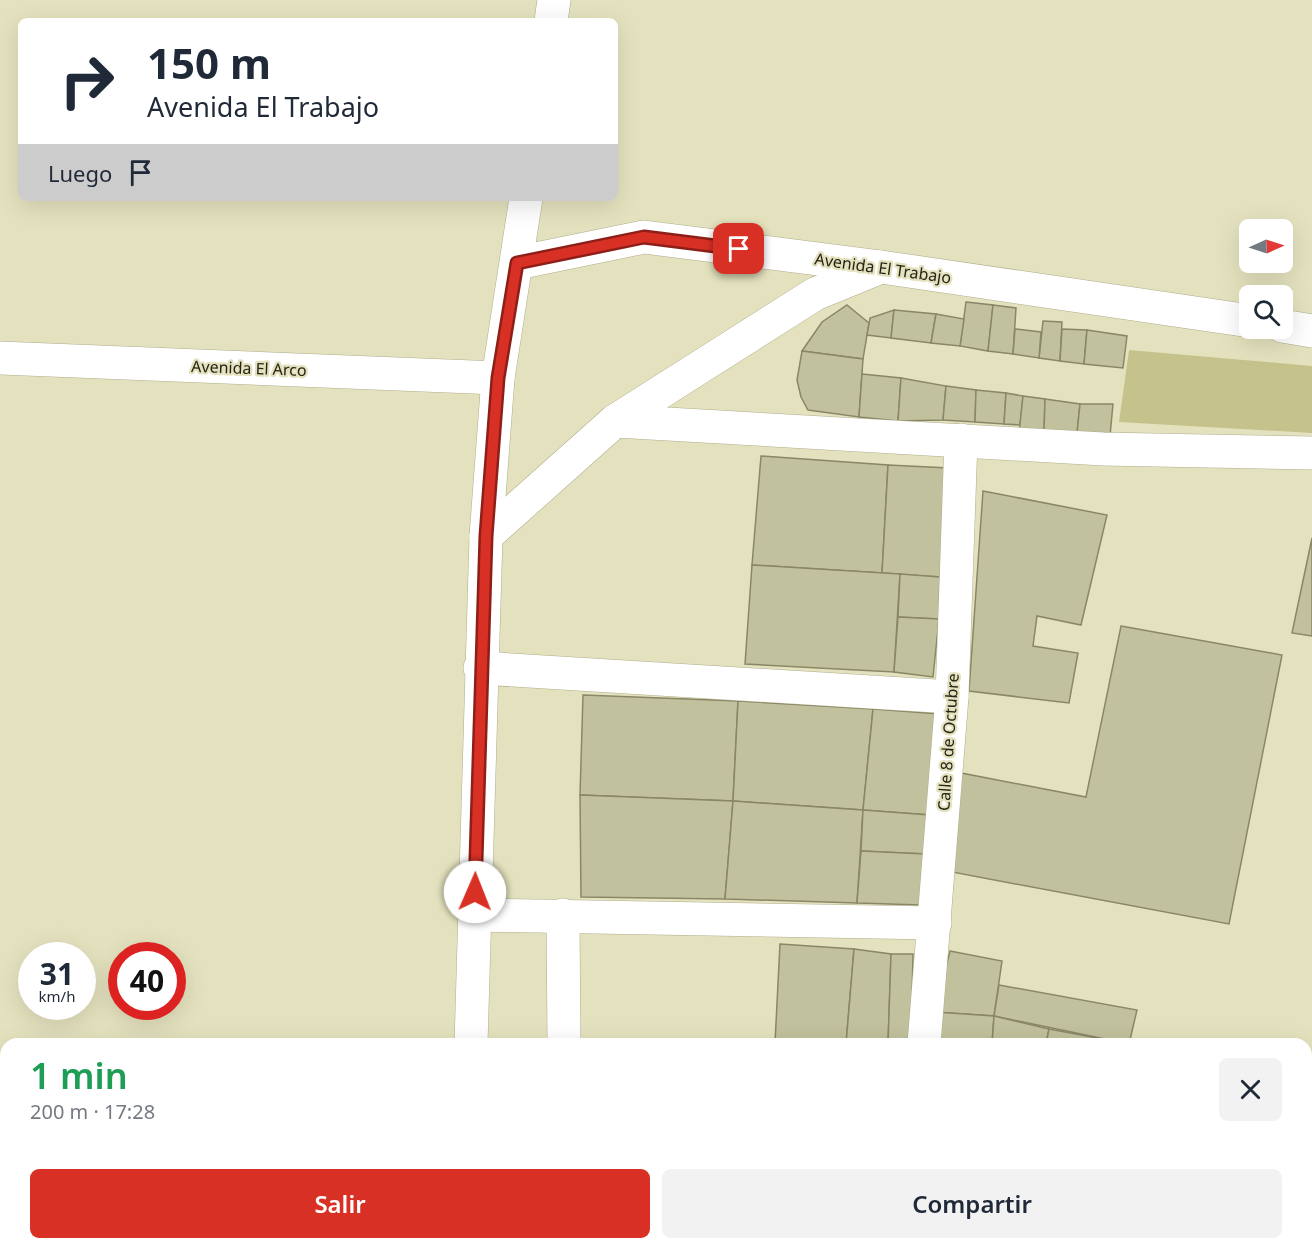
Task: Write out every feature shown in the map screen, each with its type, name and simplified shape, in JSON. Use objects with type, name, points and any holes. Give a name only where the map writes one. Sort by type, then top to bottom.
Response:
[{"type":"street","points":[[551,18],[554,0]]},
{"type":"street","points":[[471,1038],[480,668],[486,536],[498,378],[526,201]]},
{"type":"street","name":"Avenida El Trabajo","points":[[517,263],[644,237],[881,267],[1239,319]]},
{"type":"street","points":[[486,536],[615,421],[815,294],[881,267]]},
{"type":"street","points":[[1293,328],[1312,331]]},
{"type":"street","name":"Avenida El Arco","points":[[0,358],[498,378]]},
{"type":"street","points":[[615,421],[1103,449],[1312,453]]},
{"type":"street","name":"Calle 8 de Octubre","points":[[925,1038],[952,697],[960,440]]},
{"type":"street","points":[[480,668],[952,697]]},
{"type":"street","points":[[474,915],[935,922]]},
{"type":"street","points":[[563,915],[564,1038]]},
{"type":"shaded area","points":[[1129,350],[1312,366],[1312,433],[1119,422]]},
{"type":"building","points":[[966,302],[993,305],[988,351],[960,346]]},
{"type":"building","points":[[847,305],[869,323],[863,359],[802,351],[822,322]]},
{"type":"building","points":[[993,305],[1016,308],[1013,354],[988,351]]},
{"type":"building","points":[[894,310],[891,338],[867,335],[870,318]]},
{"type":"building","points":[[894,310],[936,314],[931,343],[891,338]]},
{"type":"building","points":[[936,314],[964,319],[960,346],[931,343]]},
{"type":"building","points":[[1043,321],[1062,322],[1060,361],[1039,358]]},
{"type":"building","points":[[1015,329],[1041,332],[1039,358],[1013,354]]},
{"type":"building","points":[[1062,329],[1087,330],[1084,364],[1060,361]]},
{"type":"building","points":[[1087,330],[1127,336],[1123,368],[1084,364]]},
{"type":"building","points":[[802,351],[863,359],[859,417],[808,410],[801,397],[797,380]]},
{"type":"building","points":[[862,374],[901,378],[898,421],[859,417]]},
{"type":"building","points":[[901,378],[946,386],[943,420],[898,421]]},
{"type":"building","points":[[946,386],[976,390],[975,422],[943,420]]},
{"type":"building","points":[[976,390],[1006,393],[1004,424],[975,422]]},
{"type":"building","points":[[1006,393],[1023,396],[1020,425],[1004,424]]},
{"type":"building","points":[[1023,396],[1045,399],[1044,434],[1019,433]]},
{"type":"building","points":[[1045,399],[1080,404],[1077,433],[1044,431]]},
{"type":"building","points":[[1080,404],[1113,404],[1110,436],[1077,433]]},
{"type":"building","points":[[761,456],[888,465],[882,573],[752,565]]},
{"type":"building","points":[[888,465],[949,468],[940,577],[882,573]]},
{"type":"building","points":[[983,491],[1107,515],[1081,625],[1037,616],[1033,646],[1078,653],[1069,703],[969,691]]},
{"type":"building","points":[[1312,538],[1312,636],[1292,633]]},
{"type":"building","points":[[752,565],[900,574],[894,672],[745,664]]},
{"type":"building","points":[[900,574],[940,577],[939,619],[898,617]]},
{"type":"building","points":[[898,617],[939,619],[933,677],[894,672]]},
{"type":"building","points":[[1121,626],[1282,655],[1229,924],[952,872],[961,773],[1086,797]]},
{"type":"building","points":[[583,695],[738,701],[733,801],[580,795]]},
{"type":"building","points":[[738,701],[873,709],[863,810],[733,801]]},
{"type":"building","points":[[873,709],[940,714],[930,815],[863,810]]},
{"type":"building","points":[[580,795],[733,801],[725,899],[581,897]]},
{"type":"building","points":[[733,801],[863,810],[857,903],[725,899]]},
{"type":"building","points":[[863,810],[930,815],[926,854],[861,851]]},
{"type":"building","points":[[861,851],[926,854],[921,905],[857,903]]},
{"type":"building","points":[[780,944],[854,949],[847,1038],[775,1038]]},
{"type":"building","points":[[854,949],[891,954],[888,1038],[847,1038]]},
{"type":"building","points":[[950,951],[1002,961],[994,1016],[935,1012]]},
{"type":"building","points":[[891,954],[913,954],[911,1038],[888,1038]]},
{"type":"building","points":[[999,985],[1137,1010],[1130,1038],[1100,1038],[994,1016]]},
{"type":"building","points":[[935,1012],[994,1016],[992,1038],[936,1038]]},
{"type":"building","points":[[994,1016],[1049,1029],[1047,1038],[992,1038]]},
{"type":"building","points":[[1049,1029],[1092,1037],[1092,1038],[1047,1038]]},
{"type":"route","points":[[475,892],[480,668],[486,536],[498,378],[517,263],[644,237],[739,249]]}]
